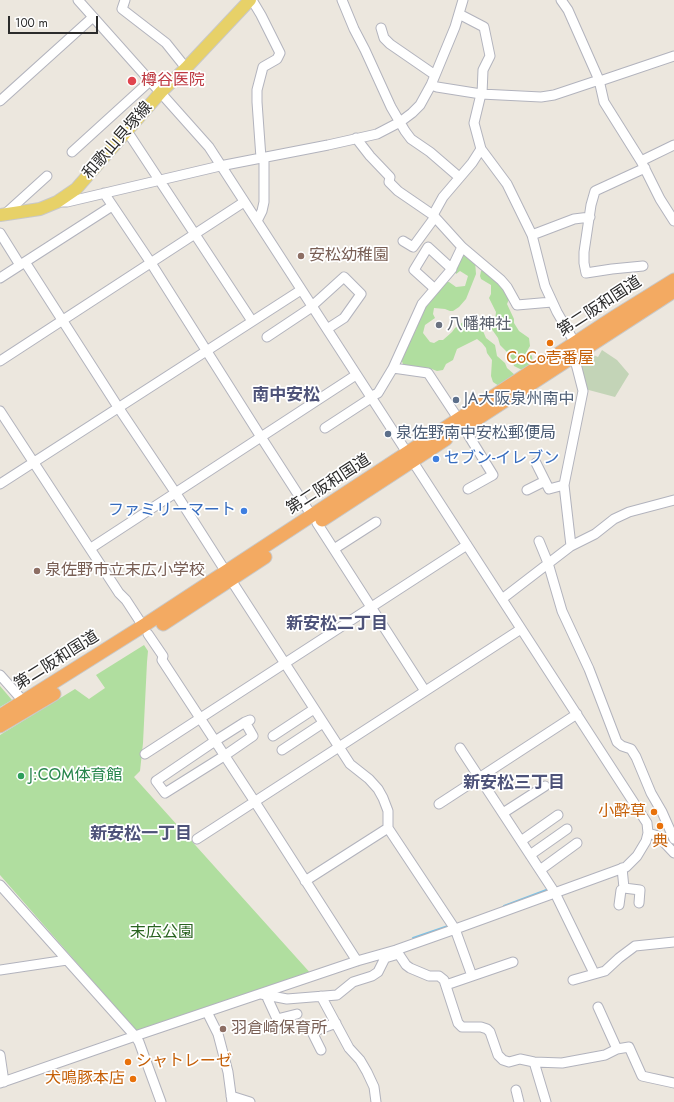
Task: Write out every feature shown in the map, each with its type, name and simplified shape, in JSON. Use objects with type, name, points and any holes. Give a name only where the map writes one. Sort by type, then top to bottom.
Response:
[{"type":"highway","name":"第二阪和国道","points":[[0,726],[30,709],[146,630],[410,458],[574,349],[674,280]]},
{"type":"highway","name":"第二阪和国道","points":[[574,349],[674,291]]},
{"type":"highway","name":"第二阪和国道","points":[[0,716],[146,630]]},
{"type":"main road","name":"和歌山貝塚線","points":[[2,215],[40,209],[57,202],[76,189],[161,92],[251,0]]},
{"type":"street","points":[[78,0],[209,147],[647,823],[648,833],[646,841],[632,862],[622,868],[455,929],[397,952],[385,958],[378,972],[372,976],[353,982],[337,995],[287,998],[263,995]]},
{"type":"street","points":[[125,0],[122,9],[166,43],[186,68]]},
{"type":"street","points":[[251,0],[261,15],[280,53],[277,59],[262,67],[260,76],[257,102],[263,158],[264,202],[257,221]]},
{"type":"street","points":[[342,0],[354,30],[365,50],[391,107],[411,139],[430,152],[459,177]]},
{"type":"street","points":[[57,202],[67,202],[220,166],[377,134],[400,122],[420,105],[431,85],[455,27],[463,0]]},
{"type":"street","points":[[561,0],[568,10],[600,81],[604,102],[643,165],[660,199],[674,221]]},
{"type":"street","points":[[459,14],[484,27],[490,56],[483,70],[482,94],[474,123],[481,148],[507,184],[532,235],[545,286],[574,349],[583,391],[564,485],[571,546]]},
{"type":"street","points":[[0,101],[93,17]]},
{"type":"street","points":[[381,28],[384,38],[390,44],[435,75]]},
{"type":"street","points":[[431,85],[438,88],[482,94],[541,97],[554,96],[674,56]]},
{"type":"street","points":[[72,152],[150,81]]},
{"type":"street","points":[[127,131],[252,321]]},
{"type":"street","points":[[356,138],[370,156],[390,177],[389,182],[398,191],[434,216],[462,247],[501,280],[507,287],[517,305],[552,302]]},
{"type":"street","points":[[643,266],[586,273],[584,252],[591,205],[595,191],[643,165],[674,145]]},
{"type":"street","points":[[404,241],[412,247],[434,216],[443,197],[472,164],[481,148]]},
{"type":"street","points":[[2,215],[47,176]]},
{"type":"street","points":[[104,193],[151,263],[425,691]]},
{"type":"street","points":[[0,361],[244,202]]},
{"type":"street","points":[[0,278],[112,206]]},
{"type":"street","points":[[532,235],[574,219],[590,217]]},
{"type":"street","points":[[0,233],[63,321],[350,764],[369,779],[378,789],[388,811],[388,828],[455,929],[472,976]]},
{"type":"street","points":[[435,289],[414,270],[428,247],[452,269]]},
{"type":"street","points":[[325,428],[378,393],[393,368],[422,304],[452,269],[462,247]]},
{"type":"street","points":[[267,337],[312,306],[344,277],[361,294],[344,318],[327,329]]},
{"type":"street","points":[[0,484],[301,290]]},
{"type":"street","points":[[393,368],[428,373],[494,475],[468,489]]},
{"type":"street","points":[[91,548],[356,375]]},
{"type":"street","points":[[0,411],[119,593],[126,600],[163,656],[162,660],[357,961]]},
{"type":"street","points":[[536,463],[549,489],[564,485]]},
{"type":"street","points":[[527,490],[545,482]]},
{"type":"street","points":[[502,599],[571,546],[595,534],[614,519],[629,512],[674,500]]},
{"type":"street","points":[[334,550],[376,522]]},
{"type":"street","points":[[539,541],[548,563],[562,611],[589,669],[618,742],[622,746],[631,749],[636,756],[651,793],[662,812],[674,839]]},
{"type":"street","points":[[145,754],[467,545]]},
{"type":"street","points":[[197,839],[521,629]]},
{"type":"street","points":[[2,680],[24,702]]},
{"type":"street","points":[[273,736],[314,709]]},
{"type":"street","points":[[439,804],[577,714]]},
{"type":"street","points":[[247,721],[253,736],[165,794],[156,781],[214,741],[247,721]]},
{"type":"street","points":[[282,750],[323,723]]},
{"type":"street","points":[[460,748],[555,893],[594,973]]},
{"type":"street","points":[[503,813],[544,786]]},
{"type":"street","points":[[521,841],[558,815]]},
{"type":"street","points":[[305,881],[388,828]]},
{"type":"street","points":[[530,855],[567,829]]},
{"type":"street","points":[[648,833],[658,836],[674,853]]},
{"type":"street","points":[[540,870],[576,843]]},
{"type":"street","points":[[619,904],[621,890],[624,888],[622,868]]},
{"type":"street","points":[[0,885],[135,1036],[139,1042],[161,1102]]},
{"type":"street","points":[[624,888],[640,890],[639,904]]},
{"type":"street","points":[[573,980],[604,971],[635,946],[674,942]]},
{"type":"street","points":[[0,1055],[2,1082],[207,1012],[263,995],[357,961],[397,952]]},
{"type":"street","points":[[397,952],[410,968],[429,976],[439,976],[444,980],[458,1022],[462,1027],[481,1026],[487,1029],[490,1032],[498,1055],[503,1060],[509,1062],[520,1059],[534,1062],[562,1063],[606,1055],[618,1049],[629,1047],[642,1076],[674,1083]]},
{"type":"street","points":[[0,970],[67,960]]},
{"type":"street","points":[[446,985],[513,962]]},
{"type":"street","points":[[263,995],[277,1019],[297,1014]]},
{"type":"street","points":[[320,996],[349,1048],[360,1060],[367,1072],[374,1087],[375,1102]]},
{"type":"street","points":[[598,1007],[618,1049]]},
{"type":"street","points":[[207,1012],[218,1034],[228,1072],[232,1099],[250,1102]]},
{"type":"street","points":[[321,1050],[312,1032],[336,1023]]},
{"type":"street","points":[[534,1062],[546,1102]]},
{"type":"street","points":[[516,1090],[519,1102]]},
{"type":"green space","points":[[465,254],[475,261],[476,274],[466,299],[453,311],[434,308],[433,314],[435,318],[425,325],[423,333],[430,342],[434,343],[439,340],[443,340],[463,322],[467,321],[474,326],[477,326],[483,331],[486,338],[495,345],[497,356],[515,375],[499,386],[493,382],[491,376],[492,360],[487,353],[486,348],[477,339],[457,349],[453,360],[446,364],[443,370],[437,371],[429,368],[409,367],[403,364],[401,359],[416,330],[423,309],[446,282],[449,282],[456,287],[465,286],[468,276],[460,271],[456,274],[455,272],[462,255]]},
{"type":"green space","points":[[485,270],[495,277],[499,285],[503,288],[509,299],[507,304],[514,319],[514,323],[519,331],[529,338],[530,346],[527,351],[532,356],[533,364],[522,370],[514,366],[512,359],[500,345],[498,338],[491,328],[490,324],[495,320],[496,312],[489,298],[491,294],[491,285],[481,279],[480,276],[481,271]]},
{"type":"green space","points":[[602,350],[617,360],[629,374],[615,397],[585,389],[577,362],[589,353],[598,357]]},
{"type":"green space","name":"末広公園","points":[[144,645],[148,651],[143,743],[140,771],[134,777],[313,976],[139,1034],[0,875],[0,735],[75,689],[89,699],[105,688],[96,675]]},
{"type":"green space","points":[[0,686],[12,700],[0,707]]},
{"type":"waterway","points":[[504,906],[549,889]]},
{"type":"waterway","points":[[413,938],[448,926]]},
{"type":"place","name":"樽谷医院","points":[[132,81]]},
{"type":"place","name":"安松幼稚園","points":[[301,256]]},
{"type":"place","name":"八幡神社","points":[[439,325]]},
{"type":"place","name":"CoCo壱番屋","points":[[550,343]]},
{"type":"place","name":"JA大阪泉州南中","points":[[456,400]]},
{"type":"place","name":"泉佐野南中安松郵便局","points":[[388,434]]},
{"type":"place","name":"セブン-イレブン","points":[[436,459]]},
{"type":"place","name":"ファミリーマート","points":[[244,511]]},
{"type":"place","name":"泉佐野市立末広小学校","points":[[37,571]]},
{"type":"place","name":"J:COM体育館","points":[[21,776]]},
{"type":"place","name":"小酔草","points":[[654,812]]},
{"type":"place","name":"典","points":[[660,826]]},
{"type":"place","name":"羽倉崎保育所","points":[[223,1029]]},
{"type":"place","name":"シャトレーゼ","points":[[128,1062]]},
{"type":"place","name":"犬鳴豚本店","points":[[133,1079]]},
{"type":"district","name":"南中安松","points":[[286,396]]},
{"type":"district","name":"新安松二丁目","points":[[337,625]]},
{"type":"district","name":"新安松三丁目","points":[[514,784]]},
{"type":"district","name":"新安松一丁目","points":[[141,835]]}]
